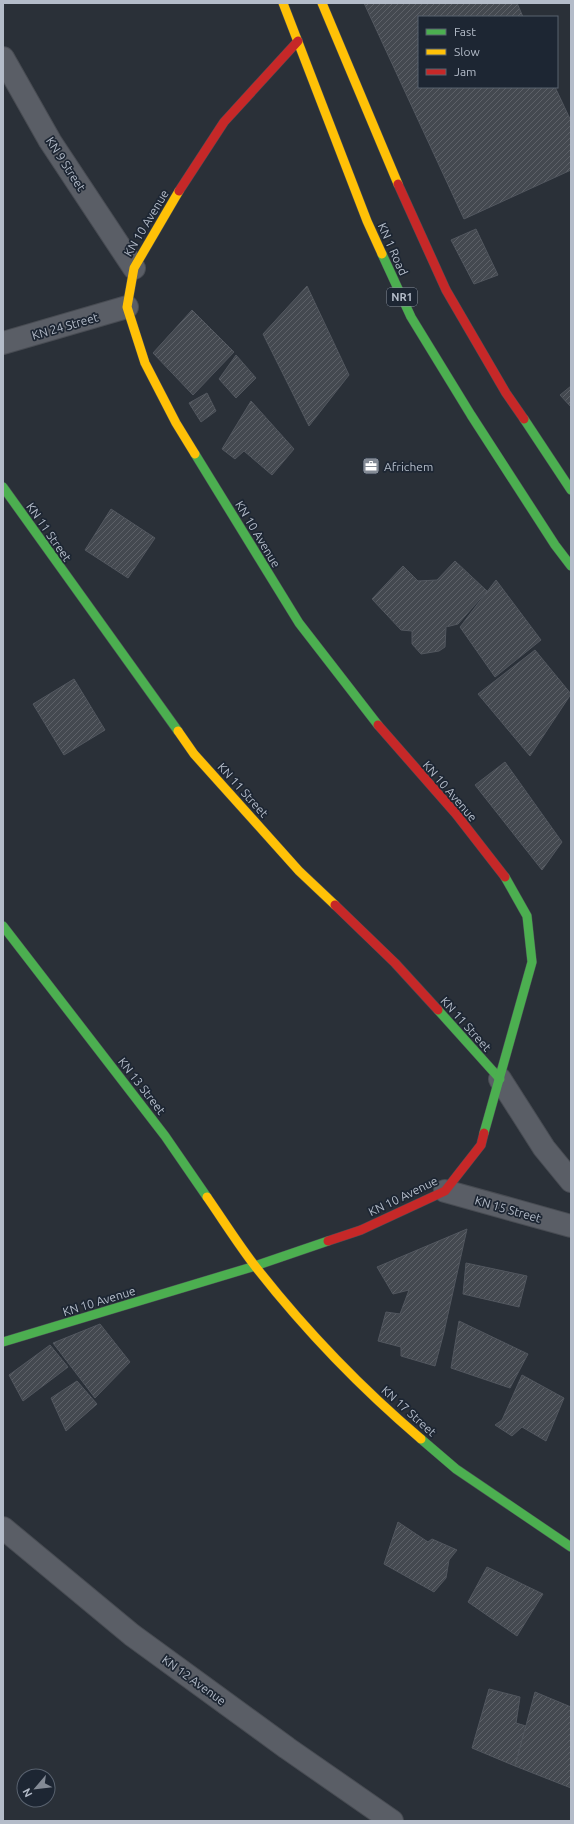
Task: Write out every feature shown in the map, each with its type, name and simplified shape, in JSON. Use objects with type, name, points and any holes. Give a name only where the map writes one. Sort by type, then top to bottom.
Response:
[{"type":"main road","name":"KN 1 Road","points":[[283,3],[367,221],[411,316],[471,415],[555,545],[571,566]]},
{"type":"main road","points":[[322,3],[386,157],[446,290],[506,392],[571,490]]},
{"type":"main road","name":"KN 10 Avenue","points":[[3,1342],[255,1266],[361,1230],[445,1191],[481,1145],[532,962],[527,916],[503,873],[456,814],[388,738],[299,623],[176,423],[145,363],[127,307],[134,268],[175,198],[224,122],[298,42]]},
{"type":"main road","name":"KN 11 Street","points":[[3,487],[194,754],[299,871],[395,963],[500,1079]]},
{"type":"main road","name":"KN 13 Street","points":[[3,926],[165,1136],[255,1266]]},
{"type":"main road","name":"KN 17 Street","points":[[255,1266],[326,1350],[394,1416],[456,1469],[571,1547]]},
{"type":"street","name":"KN 9 Street","points":[[3,58],[50,141],[134,268]]},
{"type":"street","name":"KN 24 Street","points":[[3,343],[127,307]]},
{"type":"street","points":[[500,1079],[544,1148],[571,1182]]},
{"type":"street","name":"KN 15 Street","points":[[445,1191],[571,1226]]},
{"type":"street","name":"KN 12 Avenue","points":[[3,1528],[132,1635],[287,1748],[392,1821]]},
{"type":"building","points":[[364,3],[517,3],[523,16],[418,16],[418,88],[555,88],[571,121],[571,170],[464,219]]},
{"type":"building","points":[[476,229],[498,275],[474,284],[451,240]]},
{"type":"building","points":[[307,286],[349,375],[309,426],[263,334]]},
{"type":"building","points":[[192,310],[234,352],[193,395],[153,353]]},
{"type":"building","points":[[236,355],[256,378],[236,398],[219,379]]},
{"type":"building","points":[[571,386],[571,407],[560,395]]},
{"type":"building","points":[[207,393],[216,411],[201,422],[189,403]]},
{"type":"building","points":[[251,401],[294,449],[272,475],[244,451],[235,459],[222,449]]},
{"type":"building","points":[[111,509],[155,538],[128,578],[85,550]]},
{"type":"building","points":[[455,561],[487,591],[458,624],[446,627],[445,647],[439,651],[421,654],[412,644],[412,631],[401,630],[372,599],[403,566],[418,581],[437,580]]},
{"type":"building","points":[[496,580],[541,640],[495,677],[460,627]]},
{"type":"building","points":[[535,650],[571,694],[530,756],[478,694]]},
{"type":"building","points":[[74,679],[105,730],[64,755],[33,704]]},
{"type":"building","points":[[505,762],[562,842],[542,870],[475,785]]},
{"type":"building","points":[[467,1229],[435,1366],[401,1356],[401,1347],[378,1341],[386,1312],[400,1314],[409,1290],[393,1294],[377,1267]]},
{"type":"building","points":[[466,1263],[527,1276],[519,1307],[463,1294]]},
{"type":"building","points":[[459,1321],[528,1354],[510,1388],[451,1368]]},
{"type":"building","points":[[100,1324],[130,1362],[95,1398],[53,1343]]},
{"type":"building","points":[[50,1345],[68,1367],[23,1401],[9,1375]]},
{"type":"building","points":[[522,1375],[564,1398],[546,1441],[522,1427],[512,1436],[495,1425],[502,1420]]},
{"type":"building","points":[[77,1381],[97,1404],[66,1431],[51,1398]]},
{"type":"building","points":[[398,1522],[428,1542],[432,1539],[457,1550],[449,1560],[446,1578],[434,1592],[384,1564]]},
{"type":"building","points":[[487,1567],[543,1594],[517,1636],[468,1602]]},
{"type":"building","points":[[489,1689],[520,1697],[516,1723],[526,1726],[515,1766],[472,1748]]},
{"type":"building","points":[[535,1692],[571,1707],[571,1788],[515,1766]]},
{"type":"traffic: fast","points":[[382,254],[411,317],[471,415],[555,545],[571,566]]},
{"type":"traffic: fast","points":[[524,419],[571,490]]},
{"type":"traffic: fast","points":[[195,454],[299,623],[378,725]]},
{"type":"traffic: fast","points":[[3,487],[178,731]]},
{"type":"traffic: fast","points":[[484,1133],[532,962],[527,916],[505,877]]},
{"type":"traffic: fast","points":[[3,926],[165,1136],[207,1197]]},
{"type":"traffic: fast","points":[[438,1010],[500,1079]]},
{"type":"traffic: fast","points":[[3,1342],[255,1266],[328,1241]]},
{"type":"traffic: fast","points":[[421,1439],[456,1469],[571,1547]]},
{"type":"traffic: slow","points":[[283,3],[367,221],[382,254]]},
{"type":"traffic: slow","points":[[322,3],[398,184]]},
{"type":"traffic: slow","points":[[179,191],[134,268],[127,307],[145,363],[176,423],[195,454]]},
{"type":"traffic: slow","points":[[178,731],[194,754],[299,871],[335,905]]},
{"type":"traffic: slow","points":[[207,1197],[249,1258],[293,1313],[376,1399],[421,1439]]},
{"type":"traffic: jam","points":[[179,191],[224,122],[298,41]]},
{"type":"traffic: jam","points":[[398,184],[446,290],[506,393],[524,419]]},
{"type":"traffic: jam","points":[[378,725],[456,814],[505,877]]},
{"type":"traffic: jam","points":[[335,905],[395,963],[438,1010]]},
{"type":"traffic: jam","points":[[328,1241],[361,1230],[445,1191],[481,1145],[484,1133]]},
{"type":"place","name":"Africhem","points":[[371,466]]}]
